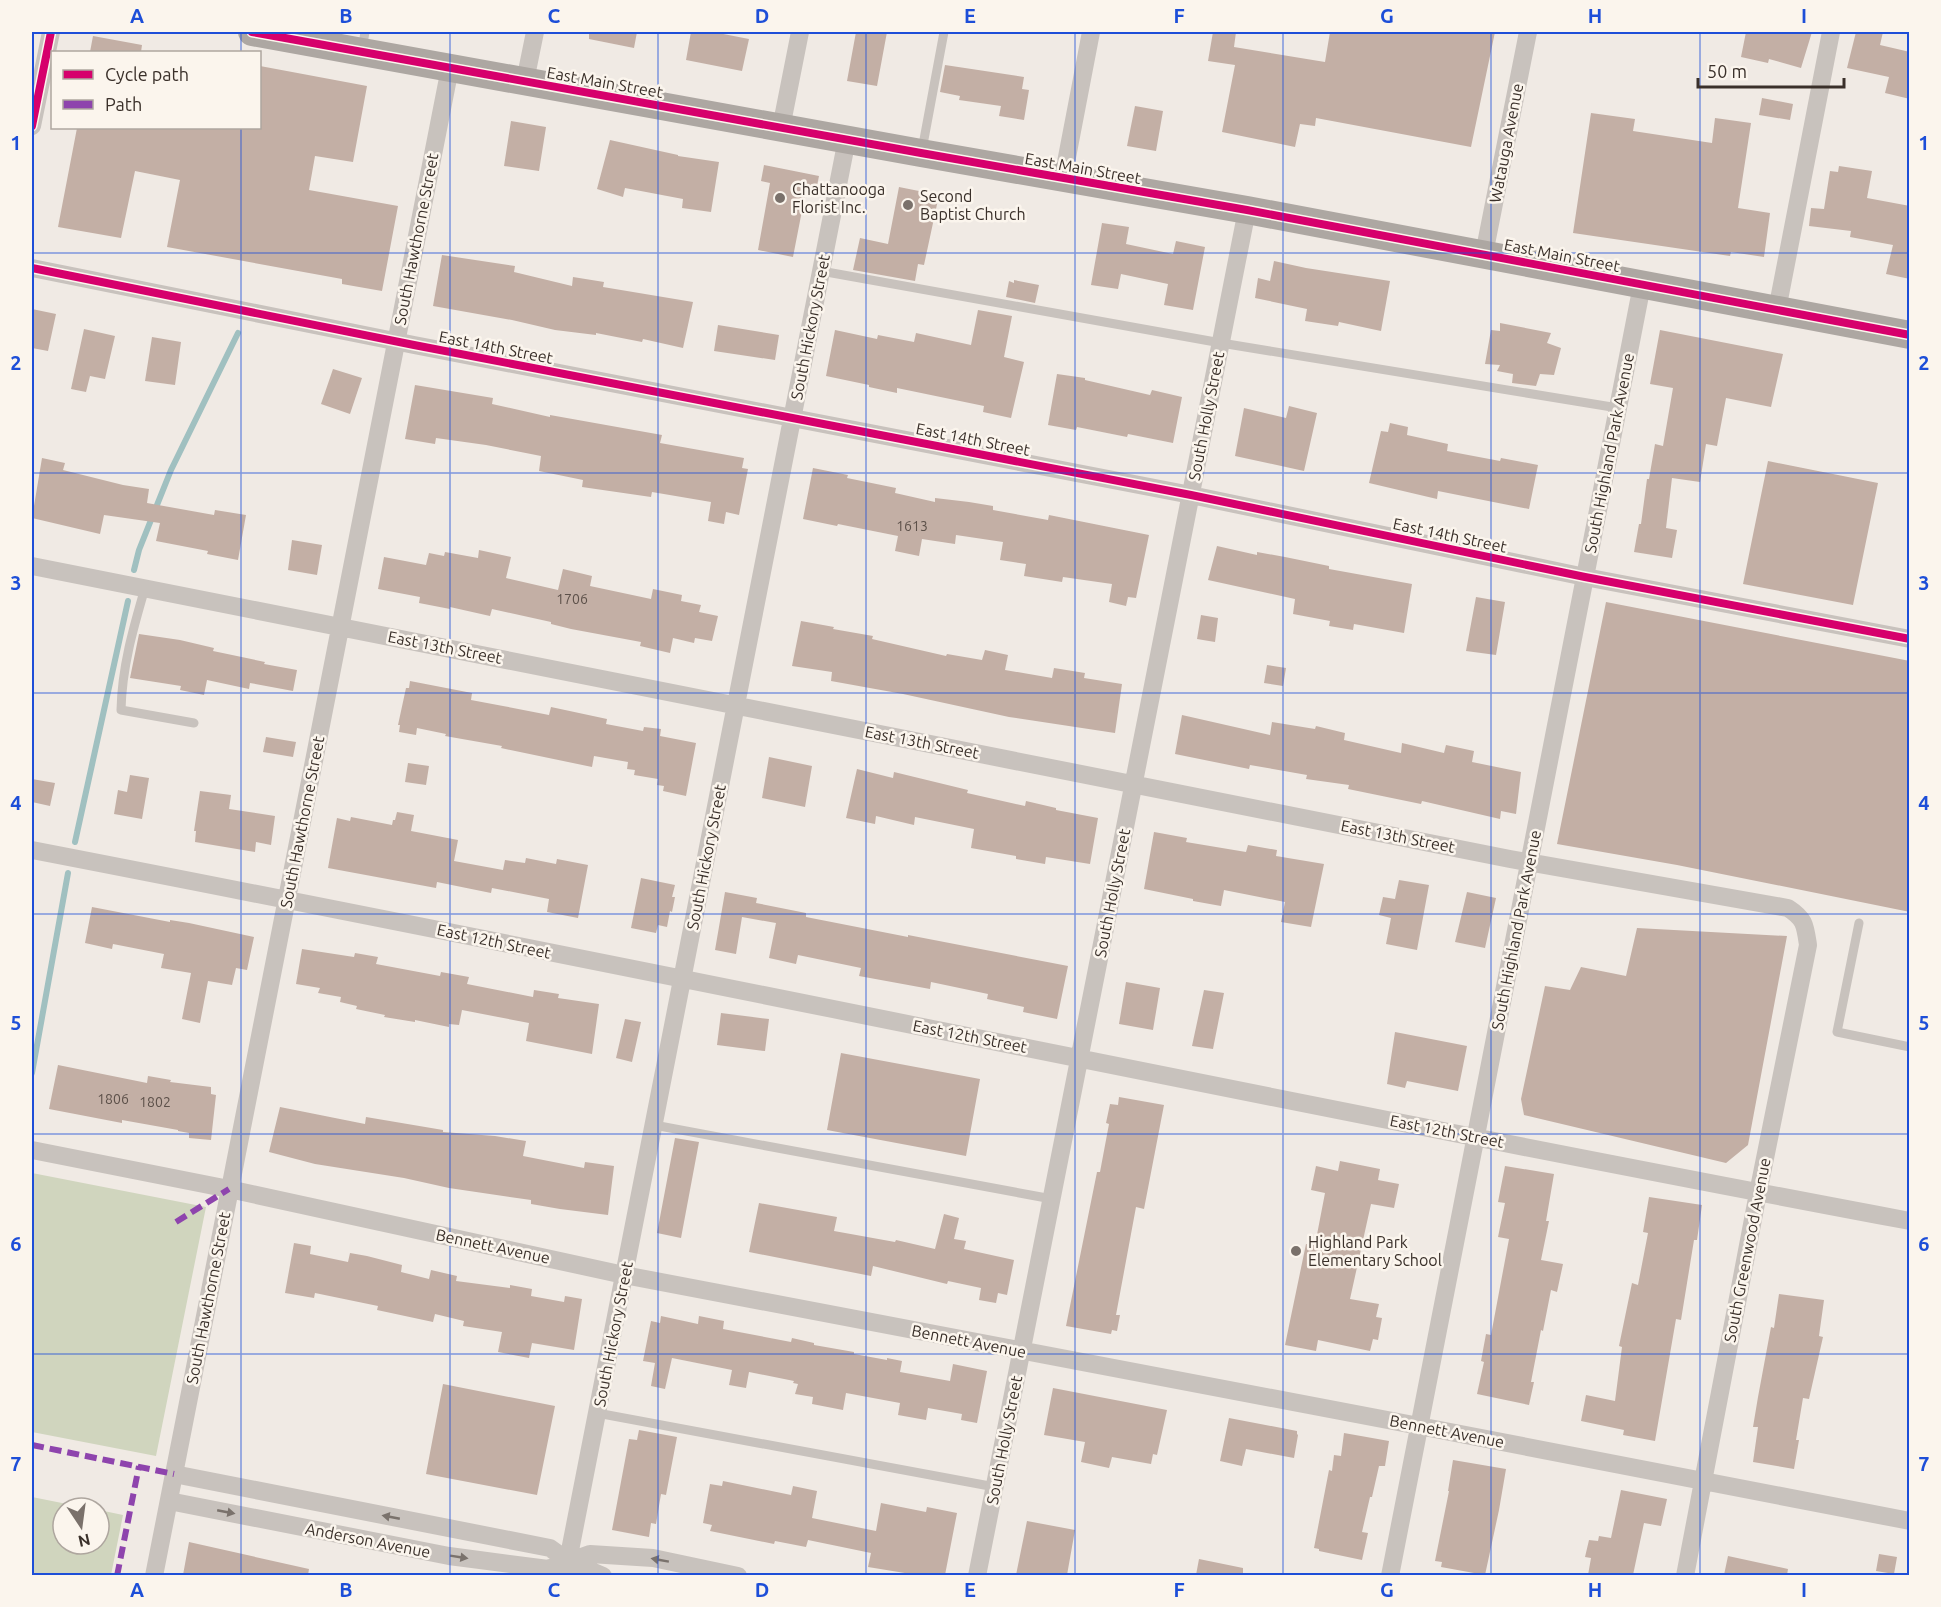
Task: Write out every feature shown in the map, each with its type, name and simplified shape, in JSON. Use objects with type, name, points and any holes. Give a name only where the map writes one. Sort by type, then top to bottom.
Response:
[{"type":"main road","name":"East Main Street","points":[[252,32],[364,42],[450,68],[1247,210],[1910,335]]},
{"type":"street","points":[[32,126],[51,32]]},
{"type":"street","points":[[525,81],[535,32]]},
{"type":"street","points":[[781,128],[800,32]]},
{"type":"street","points":[[1063,178],[1091,32]]},
{"type":"street","name":"Watauga Avenue","points":[[1484,254],[1528,32]]},
{"type":"street","points":[[1777,310],[1831,32]]},
{"type":"street","name":"South Hawthorne Street","points":[[154,1575],[450,68]]},
{"type":"street","name":"South Hickory Street","points":[[567,1568],[847,139]]},
{"type":"street","name":"South Holly Street","points":[[977,1575],[1247,210]]},
{"type":"street","name":"East 14th Street","points":[[32,268],[1191,495],[1585,577],[1910,639]]},
{"type":"street","name":"South Highland Park Avenue","points":[[1390,1575],[1642,285]]},
{"type":"street","name":"East 13th Street","points":[[32,566],[1529,862],[1788,908],[1800,916],[1805,925]]},
{"type":"street","name":"East 12th Street","points":[[32,850],[1758,1193],[1910,1221]]},
{"type":"street","name":"South Greenwood Avenue","points":[[1685,1575],[1808,945],[1805,925]]},
{"type":"street","name":"Bennett Avenue","points":[[32,1150],[230,1189],[624,1275],[1910,1521]]},
{"type":"street","name":"Anderson Avenue","points":[[174,1474],[550,1548],[567,1568]]},
{"type":"street","name":"Anderson Avenue","points":[[169,1501],[479,1561],[548,1569],[567,1568],[603,1575]]},
{"type":"street","name":"Anderson Avenue","points":[[567,1568],[590,1554],[653,1558],[738,1575]]},
{"type":"lane","points":[[921,153],[944,32]]},
{"type":"lane","points":[[821,271],[1221,343],[1618,408]]},
{"type":"lane","points":[[145,588],[128,647],[122,683],[121,710],[194,723]]},
{"type":"lane","points":[[1859,922],[1838,1032],[1910,1047]]},
{"type":"lane","points":[[654,1125],[1052,1199]]},
{"type":"lane","points":[[597,1413],[995,1487]]},
{"type":"green space","points":[[32,1173],[206,1207],[156,1456],[32,1432]]},
{"type":"green space","points":[[32,1497],[51,1501],[51,1556],[111,1556],[111,1512],[123,1515],[111,1575],[32,1575]]},
{"type":"building","points":[[589,32],[637,32],[634,48],[589,39]]},
{"type":"building","points":[[691,32],[713,32],[749,39],[742,71],[686,60]]},
{"type":"building","points":[[856,32],[887,32],[877,86],[847,81]]},
{"type":"building","points":[[1213,32],[1236,32],[1234,47],[1325,62],[1330,32],[1495,32],[1471,147],[1316,118],[1315,126],[1300,124],[1295,147],[1222,132],[1235,65],[1208,61]]},
{"type":"building","points":[[1746,32],[1812,32],[1801,68],[1769,59],[1768,63],[1741,57]]},
{"type":"building","points":[[1856,32],[1883,32],[1880,45],[1910,52],[1910,99],[1885,93],[1889,77],[1847,68]]},
{"type":"building","points":[[93,36],[142,45],[141,51],[90,51]]},
{"type":"building","points":[[945,65],[1024,77],[1022,89],[1029,90],[1024,120],[999,116],[1001,106],[959,100],[960,96],[940,92]]},
{"type":"building","points":[[261,66],[367,86],[353,162],[315,156],[309,190],[398,206],[382,291],[342,284],[342,279],[167,247],[180,180],[135,171],[121,238],[58,227],[77,129],[261,129]]},
{"type":"building","points":[[1762,98],[1793,104],[1790,120],[1759,115]]},
{"type":"building","points":[[1135,106],[1163,111],[1156,151],[1127,146]]},
{"type":"building","points":[[1591,113],[1635,119],[1633,131],[1712,143],[1715,118],[1751,123],[1738,208],[1770,213],[1764,257],[1731,252],[1730,256],[1573,233]]},
{"type":"building","points":[[511,121],[546,127],[539,171],[504,166]]},
{"type":"building","points":[[610,140],[678,156],[719,162],[711,212],[682,208],[683,199],[625,188],[623,197],[597,189]]},
{"type":"building","points":[[764,165],[819,176],[816,191],[806,190],[793,257],[758,250],[770,183],[761,181]]},
{"type":"building","points":[[1839,166],[1872,171],[1867,198],[1910,206],[1910,279],[1886,274],[1893,245],[1850,237],[1851,231],[1809,226],[1811,208],[1824,209],[1830,171],[1838,172]]},
{"type":"building","points":[[899,187],[939,195],[924,265],[918,264],[915,281],[853,270],[860,238],[888,244]]},
{"type":"building","points":[[1102,223],[1129,227],[1126,244],[1173,254],[1176,241],[1205,247],[1193,310],[1164,305],[1168,284],[1121,274],[1118,289],[1091,285]]},
{"type":"building","points":[[442,255],[515,266],[514,272],[572,286],[573,277],[604,282],[603,287],[693,302],[683,348],[643,339],[642,342],[596,333],[596,335],[555,330],[433,306]]},
{"type":"building","points":[[1274,261],[1390,281],[1381,331],[1339,322],[1338,326],[1305,321],[1307,309],[1255,298],[1258,278],[1270,281]]},
{"type":"building","points":[[1014,280],[1039,285],[1035,303],[1006,297],[1009,281],[1014,283]]},
{"type":"building","points":[[32,309],[56,314],[48,351],[32,348]]},
{"type":"building","points":[[978,310],[1012,316],[1004,357],[1024,362],[1011,418],[983,412],[984,406],[897,388],[897,393],[826,376],[835,330],[877,339],[878,335],[914,342],[916,333],[971,345]]},
{"type":"building","points":[[1500,323],[1551,333],[1547,343],[1561,348],[1554,375],[1540,374],[1536,386],[1512,383],[1513,374],[1497,371],[1500,365],[1485,364],[1491,330],[1500,331]]},
{"type":"building","points":[[718,325],[779,335],[775,360],[714,351]]},
{"type":"building","points":[[84,329],[115,336],[105,379],[90,376],[86,392],[71,389]]},
{"type":"building","points":[[1660,330],[1783,354],[1771,407],[1726,398],[1717,446],[1706,444],[1700,482],[1672,478],[1666,528],[1677,530],[1672,558],[1634,552],[1655,444],[1663,446],[1673,388],[1650,384]]},
{"type":"building","points":[[152,337],[181,342],[175,385],[145,381]]},
{"type":"building","points":[[333,369],[362,378],[350,414],[321,404]]},
{"type":"building","points":[[1057,374],[1085,378],[1085,380],[1150,395],[1152,390],[1182,397],[1173,443],[1128,434],[1127,437],[1077,427],[1076,430],[1048,425]]},
{"type":"building","points":[[415,385],[493,398],[492,404],[550,417],[550,415],[662,435],[660,443],[744,458],[742,468],[748,469],[739,515],[726,512],[724,524],[708,521],[711,502],[652,492],[651,497],[582,487],[583,480],[539,471],[541,456],[436,438],[435,444],[405,439]]},
{"type":"building","points":[[1289,406],[1317,413],[1304,471],[1235,456],[1244,408],[1286,418]]},
{"type":"building","points":[[1390,423],[1408,427],[1407,435],[1448,444],[1447,451],[1500,461],[1501,458],[1538,465],[1529,509],[1438,491],[1437,499],[1369,483],[1381,431],[1388,432]]},
{"type":"building","points":[[42,458],[65,463],[63,470],[149,489],[147,503],[214,515],[215,510],[246,515],[238,560],[207,554],[208,551],[156,541],[160,523],[104,515],[100,534],[32,518]]},
{"type":"building","points":[[1768,461],[1878,483],[1853,605],[1743,584]]},
{"type":"building","points":[[813,468],[896,488],[895,493],[935,502],[935,498],[969,502],[993,506],[993,510],[1048,520],[1049,515],[1149,535],[1136,598],[1128,597],[1126,606],[1109,602],[1112,584],[1063,577],[1062,582],[1024,576],[1026,564],[1000,560],[1003,542],[956,535],[955,544],[922,539],[919,556],[895,551],[898,536],[803,519]]},
{"type":"building","points":[[292,540],[322,545],[317,575],[288,570]]},
{"type":"building","points":[[1217,546],[1257,555],[1257,552],[1285,557],[1329,566],[1329,569],[1412,584],[1404,633],[1354,624],[1353,630],[1329,626],[1330,621],[1293,614],[1295,599],[1208,580]]},
{"type":"building","points":[[479,550],[511,557],[506,578],[558,590],[563,569],[592,576],[590,586],[651,599],[653,589],[682,595],[681,601],[701,605],[699,612],[718,616],[712,641],[695,638],[694,643],[673,638],[670,653],[640,646],[641,642],[571,629],[551,624],[551,622],[492,609],[490,616],[419,603],[420,597],[378,589],[384,557],[426,565],[429,553],[444,556],[445,552],[478,558]]},
{"type":"building","points":[[1476,597],[1505,602],[1496,655],[1466,651]]},
{"type":"building","points":[[1606,602],[1910,661],[1910,912],[1677,865],[1557,844]]},
{"type":"building","points":[[1201,615],[1218,618],[1215,642],[1197,639]]},
{"type":"building","points":[[801,621],[873,636],[872,639],[946,656],[947,654],[982,660],[985,650],[1008,655],[1005,670],[1052,678],[1054,668],[1085,673],[1084,678],[1122,684],[1115,733],[1009,717],[831,681],[832,672],[792,666]]},
{"type":"building","points":[[139,634],[180,640],[214,648],[213,651],[297,670],[293,691],[250,683],[249,689],[207,680],[204,695],[180,690],[181,686],[130,678]]},
{"type":"building","points":[[1267,665],[1286,668],[1283,686],[1264,683]]},
{"type":"building","points":[[410,681],[472,693],[471,700],[549,715],[551,707],[607,719],[606,724],[643,731],[644,727],[661,729],[660,736],[696,743],[686,796],[663,791],[664,786],[657,785],[658,779],[634,775],[635,770],[627,769],[628,762],[594,756],[592,767],[417,728],[416,735],[399,732],[400,725],[398,725],[406,688],[409,688]]},
{"type":"building","points":[[1182,715],[1270,735],[1272,722],[1315,729],[1316,726],[1345,733],[1344,740],[1401,753],[1402,743],[1444,753],[1446,745],[1474,751],[1472,762],[1521,772],[1516,814],[1501,811],[1500,819],[1422,801],[1421,804],[1348,789],[1349,785],[1306,779],[1307,775],[1250,765],[1249,769],[1175,754]]},
{"type":"building","points":[[266,737],[296,742],[293,757],[263,752]]},
{"type":"building","points":[[769,757],[812,766],[805,807],[762,798]]},
{"type":"building","points":[[408,763],[429,766],[426,785],[405,782]]},
{"type":"building","points":[[857,769],[893,778],[894,772],[968,790],[967,793],[1025,806],[1026,801],[1056,808],[1056,810],[1098,818],[1090,864],[1046,857],[1045,864],[971,848],[974,829],[915,817],[914,825],[876,816],[875,824],[846,818]]},
{"type":"building","points":[[130,775],[149,778],[142,819],[114,814],[118,790],[127,792]]},
{"type":"building","points":[[32,779],[55,783],[50,806],[32,802]]},
{"type":"building","points":[[200,791],[231,795],[229,809],[275,816],[271,845],[256,842],[255,852],[195,842],[196,831],[194,831]]},
{"type":"building","points":[[397,812],[414,815],[411,831],[458,840],[454,861],[503,870],[505,860],[525,863],[526,858],[556,864],[557,859],[588,865],[578,918],[547,912],[549,899],[492,888],[491,893],[437,882],[436,888],[328,868],[337,818],[350,821],[351,817],[392,825]]},
{"type":"building","points":[[1154,832],[1187,838],[1186,842],[1246,852],[1248,845],[1277,850],[1276,856],[1324,864],[1311,927],[1281,922],[1285,902],[1224,890],[1221,906],[1144,889]]},
{"type":"building","points":[[641,878],[675,885],[672,897],[675,897],[667,927],[658,925],[656,933],[631,928]]},
{"type":"building","points":[[1399,880],[1429,885],[1417,950],[1386,944],[1391,918],[1379,915],[1383,897],[1395,899]]},
{"type":"building","points":[[725,892],[757,898],[756,903],[806,913],[806,917],[1068,966],[1057,1019],[1023,1012],[1024,1007],[987,999],[988,994],[931,982],[930,989],[859,976],[861,968],[798,955],[796,964],[769,958],[776,923],[742,917],[736,954],[715,950]]},
{"type":"building","points":[[1467,892],[1496,898],[1485,948],[1455,942]]},
{"type":"building","points":[[92,907],[170,922],[170,920],[189,923],[254,937],[247,970],[236,968],[232,985],[208,981],[200,1023],[182,1019],[191,973],[161,968],[164,954],[113,944],[112,949],[85,943]]},
{"type":"building","points":[[1637,928],[1787,936],[1748,1145],[1726,1163],[1524,1115],[1521,1099],[1545,986],[1570,990],[1581,967],[1626,976]]},
{"type":"building","points":[[302,949],[354,957],[355,953],[378,957],[376,964],[440,976],[441,972],[469,977],[467,984],[533,997],[534,990],[559,994],[558,998],[599,1004],[592,1054],[526,1041],[529,1023],[462,1010],[459,1025],[449,1024],[449,1027],[384,1017],[385,1015],[356,1009],[357,1006],[340,1002],[341,997],[318,993],[320,988],[296,984]]},
{"type":"building","points":[[1126,982],[1160,988],[1153,1030],[1119,1024]]},
{"type":"building","points":[[1204,990],[1224,993],[1213,1049],[1192,1046]]},
{"type":"building","points":[[721,1013],[769,1019],[765,1051],[717,1045]]},
{"type":"building","points":[[625,1019],[641,1022],[632,1062],[616,1058]]},
{"type":"building","points":[[1395,1032],[1467,1046],[1458,1091],[1407,1081],[1405,1088],[1387,1084]]},
{"type":"building","points":[[841,1053],[980,1079],[966,1156],[827,1130]]},
{"type":"building","points":[[58,1065],[147,1083],[148,1076],[171,1080],[170,1082],[211,1087],[211,1094],[216,1095],[211,1140],[189,1138],[189,1133],[178,1130],[122,1120],[122,1123],[49,1109]]},
{"type":"building","points":[[1119,1097],[1164,1105],[1144,1209],[1136,1207],[1116,1315],[1120,1315],[1117,1331],[1112,1330],[1111,1334],[1066,1326],[1097,1172],[1100,1172],[1109,1124],[1106,1123],[1110,1104],[1118,1105]]},
{"type":"building","points":[[280,1107],[365,1124],[366,1117],[443,1130],[443,1132],[526,1141],[523,1156],[584,1168],[585,1162],[614,1166],[608,1215],[531,1204],[531,1200],[315,1164],[269,1152]]},
{"type":"building","points":[[675,1138],[699,1142],[681,1238],[657,1233]]},
{"type":"building","points":[[1340,1161],[1380,1169],[1378,1180],[1399,1184],[1394,1208],[1371,1204],[1350,1299],[1379,1304],[1376,1317],[1382,1318],[1378,1340],[1373,1339],[1370,1351],[1318,1340],[1316,1351],[1285,1345],[1306,1244],[1315,1245],[1325,1193],[1311,1190],[1316,1166],[1338,1171]]},
{"type":"building","points":[[1505,1166],[1554,1174],[1546,1221],[1549,1221],[1541,1260],[1563,1264],[1557,1292],[1551,1290],[1543,1331],[1541,1330],[1529,1405],[1477,1394],[1484,1362],[1481,1361],[1486,1334],[1491,1335],[1509,1239],[1498,1237],[1505,1203],[1498,1202]]},
{"type":"building","points":[[1649,1197],[1702,1205],[1681,1320],[1676,1319],[1655,1441],[1623,1435],[1624,1430],[1581,1421],[1586,1395],[1615,1401],[1622,1347],[1619,1346],[1632,1283],[1638,1285],[1648,1233],[1643,1232]]},
{"type":"building","points":[[759,1203],[837,1217],[834,1231],[895,1242],[896,1240],[935,1249],[944,1214],[959,1218],[954,1239],[966,1241],[964,1249],[1014,1260],[1007,1295],[998,1293],[996,1303],[979,1300],[981,1288],[948,1281],[947,1284],[873,1266],[871,1276],[749,1252]]},
{"type":"building","points":[[294,1243],[311,1246],[310,1254],[348,1262],[350,1253],[402,1265],[401,1272],[429,1279],[431,1270],[457,1276],[456,1281],[532,1289],[531,1296],[564,1302],[565,1296],[582,1299],[574,1350],[532,1343],[529,1358],[498,1352],[502,1332],[463,1326],[464,1321],[435,1314],[433,1322],[377,1310],[378,1306],[315,1293],[314,1298],[285,1293]]},
{"type":"building","points":[[1779,1294],[1824,1300],[1819,1336],[1823,1337],[1809,1399],[1803,1398],[1794,1469],[1753,1462],[1758,1427],[1753,1427]]},
{"type":"building","points":[[661,1316],[698,1324],[699,1316],[724,1321],[723,1329],[791,1342],[792,1338],[814,1343],[814,1345],[854,1352],[854,1354],[902,1361],[900,1372],[950,1381],[953,1364],[987,1371],[977,1423],[961,1420],[962,1414],[928,1408],[926,1420],[898,1415],[900,1403],[846,1393],[843,1410],[812,1404],[813,1397],[795,1394],[798,1384],[793,1383],[794,1381],[749,1372],[746,1388],[729,1385],[732,1370],[672,1358],[665,1389],[651,1386],[655,1363],[643,1361],[651,1321],[660,1323]]},
{"type":"building","points":[[443,1384],[555,1406],[537,1495],[426,1474]]},
{"type":"building","points":[[1053,1388],[1167,1410],[1157,1455],[1153,1454],[1151,1464],[1112,1457],[1109,1468],[1081,1462],[1085,1442],[1044,1435]]},
{"type":"building","points":[[1229,1418],[1297,1431],[1294,1458],[1246,1449],[1242,1466],[1220,1461]]},
{"type":"building","points":[[639,1430],[677,1437],[666,1495],[661,1494],[656,1524],[651,1523],[649,1537],[612,1530],[629,1439],[637,1440]]},
{"type":"building","points":[[1344,1433],[1389,1441],[1385,1466],[1379,1466],[1362,1532],[1368,1533],[1362,1560],[1314,1548],[1329,1470],[1332,1471],[1334,1455],[1341,1456]]},
{"type":"building","points":[[1453,1460],[1506,1469],[1485,1575],[1441,1567],[1442,1562],[1435,1561]]},
{"type":"building","points":[[723,1481],[791,1495],[793,1486],[817,1491],[812,1518],[876,1531],[881,1503],[926,1512],[927,1507],[957,1513],[945,1575],[917,1575],[868,1567],[871,1553],[808,1540],[806,1547],[775,1541],[774,1544],[710,1531],[712,1525],[703,1523],[710,1484],[722,1486]]},
{"type":"building","points":[[1621,1490],[1667,1499],[1661,1526],[1644,1523],[1633,1575],[1588,1575],[1591,1558],[1585,1557],[1589,1540],[1598,1541],[1599,1536],[1611,1538]]},
{"type":"building","points":[[1027,1521],[1075,1530],[1067,1575],[1016,1575]]},
{"type":"building","points":[[189,1542],[309,1569],[308,1575],[183,1575]]},
{"type":"building","points":[[1879,1554],[1897,1557],[1894,1574],[1876,1571]]},
{"type":"building","points":[[1728,1556],[1788,1569],[1787,1575],[1724,1575]]},
{"type":"building","points":[[1199,1559],[1243,1568],[1243,1575],[1196,1575]]},
{"type":"waterway","points":[[134,570],[139,550],[171,470],[238,333]]},
{"type":"waterway","points":[[75,842],[128,601]]},
{"type":"waterway","points":[[32,1073],[68,873]]},
{"type":"marked path","points":[[176,1222],[229,1189]]},
{"type":"marked path","points":[[32,1445],[174,1474]]},
{"type":"marked path","points":[[117,1576],[139,1466]]},
{"type":"cycle path","points":[[32,126],[51,32]]},
{"type":"cycle path","points":[[252,32],[1247,210],[1910,335]]},
{"type":"cycle path","points":[[32,268],[414,345],[1191,495],[1585,577],[1910,639]]},
{"type":"place","name":"Chattanooga Florist Inc.","points":[[780,198]]},
{"type":"place","name":"Second Baptist Church","points":[[908,205]]},
{"type":"place","name":"Highland Park Elementary School","points":[[1296,1251]]}]
